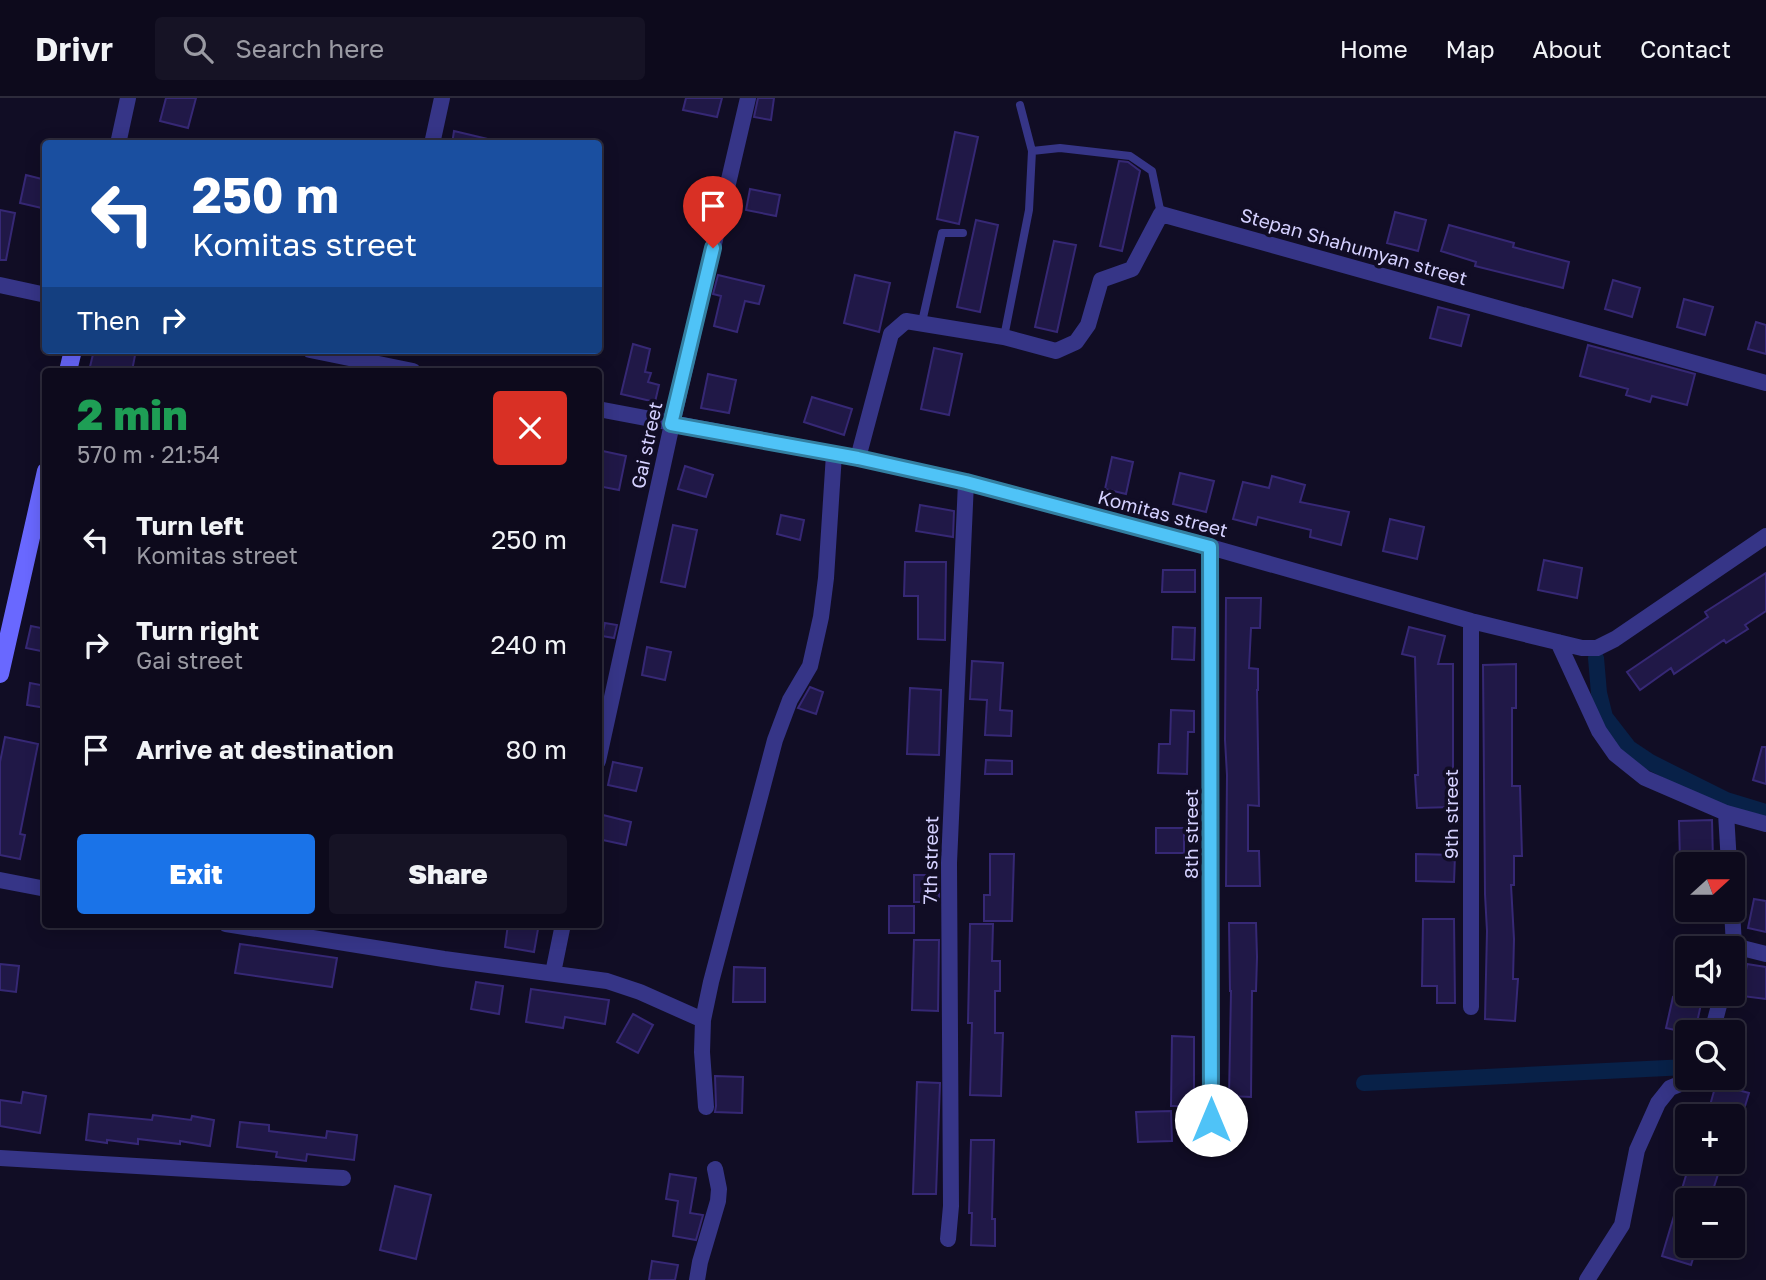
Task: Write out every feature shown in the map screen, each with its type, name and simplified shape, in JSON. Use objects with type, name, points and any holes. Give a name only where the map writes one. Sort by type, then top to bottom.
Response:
[{"type":"street","points":[[119,140],[128,98]]},
{"type":"street","points":[[433,140],[442,98]]},
{"type":"street","name":"Gai street","points":[[602,743],[671,424],[748,98]]},
{"type":"street","points":[[858,458],[891,334],[906,321],[1004,337],[1056,351],[1076,342],[1088,325],[1101,280],[1132,269],[1161,214]]},
{"type":"street","name":"Stepan Shahumyan street","points":[[1161,214],[1766,383]]},
{"type":"street","points":[[0,285],[42,294]]},
{"type":"street","points":[[335,354],[384,362],[403,368]]},
{"type":"street","name":"Komitas street","points":[[602,410],[858,458],[966,482],[1471,621],[1582,648],[1597,648],[1615,639],[1766,536]]},
{"type":"street","points":[[706,1107],[702,1052],[703,1020],[775,740],[790,701],[810,666],[826,578],[834,454]]},
{"type":"street","name":"7th street","points":[[948,1239],[951,1206],[949,863],[966,482]]},
{"type":"street","points":[[0,674],[42,489]]},
{"type":"street","name":"8th street","points":[[1210,547],[1211,1120]]},
{"type":"street","name":"9th street","points":[[1471,621],[1471,1007]]},
{"type":"street","points":[[1558,642],[1599,731],[1615,754],[1645,778],[1726,813],[1766,824]]},
{"type":"street","points":[[1726,813],[1728,852]]},
{"type":"street","points":[[0,880],[42,888]]},
{"type":"street","points":[[264,928],[431,957],[607,981],[640,992],[703,1020]]},
{"type":"street","points":[[553,973],[562,928]]},
{"type":"street","points":[[1745,950],[1766,954]]},
{"type":"street","points":[[1587,1280],[1622,1225],[1637,1150],[1658,1103],[1670,1088],[1675,1086]]},
{"type":"street","points":[[0,1158],[343,1178]]},
{"type":"street","points":[[697,1280],[718,1201],[719,1189],[715,1169]]},
{"type":"lane","points":[[1004,337],[1029,210],[1032,151],[1020,105]]},
{"type":"lane","points":[[1032,151],[1060,148],[1129,156],[1152,170],[1161,214]]},
{"type":"lane","points":[[922,322],[942,233],[963,233]]},
{"type":"building","points":[[166,98],[196,98],[188,128],[160,121]]},
{"type":"building","points":[[686,98],[722,98],[717,117],[683,110]]},
{"type":"building","points":[[758,98],[774,98],[771,120],[754,117]]},
{"type":"building","points":[[454,131],[488,139],[488,140],[453,140]]},
{"type":"building","points":[[955,132],[978,137],[959,224],[937,219]]},
{"type":"building","points":[[1119,161],[1128,162],[1140,171],[1122,251],[1100,246]]},
{"type":"building","points":[[26,175],[42,179],[42,208],[20,203]]},
{"type":"building","points":[[750,189],[780,195],[776,216],[746,210]]},
{"type":"building","points":[[0,210],[15,213],[6,260],[0,260]]},
{"type":"building","points":[[1395,212],[1426,220],[1418,251],[1387,243]]},
{"type":"building","points":[[976,220],[998,225],[980,312],[957,307]]},
{"type":"building","points":[[1449,225],[1514,243],[1513,247],[1569,262],[1563,288],[1475,266],[1476,262],[1441,251]]},
{"type":"building","points":[[1054,241],[1076,245],[1057,332],[1035,327]]},
{"type":"building","points":[[718,275],[764,286],[759,304],[745,301],[737,332],[714,326],[721,296],[713,294]]},
{"type":"building","points":[[855,275],[890,283],[879,332],[844,323]]},
{"type":"building","points":[[1613,280],[1640,288],[1632,317],[1605,309]]},
{"type":"building","points":[[1684,299],[1713,307],[1705,335],[1677,327]]},
{"type":"building","points":[[1438,307],[1469,315],[1461,346],[1430,338]]},
{"type":"building","points":[[1756,322],[1766,325],[1766,354],[1748,349]]},
{"type":"building","points":[[633,344],[650,349],[645,372],[651,373],[648,382],[659,385],[655,402],[621,394]]},
{"type":"building","points":[[1588,345],[1695,374],[1687,405],[1652,396],[1650,402],[1626,395],[1628,389],[1580,376]]},
{"type":"building","points":[[934,348],[962,354],[949,415],[921,409]]},
{"type":"building","points":[[93,354],[135,354],[133,368],[90,368]]},
{"type":"building","points":[[708,374],[736,380],[729,413],[701,408]]},
{"type":"building","points":[[812,397],[852,409],[844,435],[804,422]]},
{"type":"building","points":[[602,451],[626,456],[619,490],[602,487]]},
{"type":"building","points":[[1112,457],[1133,462],[1126,494],[1105,489]]},
{"type":"building","points":[[685,466],[713,475],[706,497],[678,489]]},
{"type":"building","points":[[1180,473],[1214,481],[1206,512],[1173,504]]},
{"type":"building","points":[[1272,476],[1305,485],[1300,502],[1349,512],[1341,545],[1310,537],[1311,530],[1258,517],[1256,525],[1233,519],[1243,482],[1269,488]]},
{"type":"building","points":[[920,505],[954,511],[953,537],[916,531]]},
{"type":"building","points":[[781,515],[804,520],[800,540],[777,534]]},
{"type":"building","points":[[1390,519],[1424,527],[1417,559],[1383,551]]},
{"type":"building","points":[[673,525],[697,530],[685,587],[661,582]]},
{"type":"building","points":[[1544,560],[1582,568],[1577,598],[1538,590]]},
{"type":"building","points":[[905,562],[946,562],[945,640],[918,639],[918,596],[904,596]]},
{"type":"building","points":[[1163,570],[1195,570],[1195,592],[1162,592]]},
{"type":"building","points":[[1766,573],[1766,611],[1745,625],[1748,629],[1726,643],[1724,640],[1674,674],[1671,668],[1640,690],[1627,672],[1708,617],[1705,612]]},
{"type":"building","points":[[1226,598],[1261,598],[1260,628],[1251,628],[1249,668],[1258,669],[1259,806],[1248,805],[1248,851],[1259,851],[1260,886],[1226,886]]},
{"type":"building","points":[[605,623],[617,625],[614,638],[602,636]]},
{"type":"building","points":[[31,626],[42,628],[42,651],[26,648]]},
{"type":"building","points":[[1173,627],[1195,628],[1194,660],[1172,659]]},
{"type":"building","points":[[1409,627],[1445,636],[1438,664],[1453,664],[1453,807],[1417,808],[1415,657],[1402,654]]},
{"type":"building","points":[[647,647],[671,652],[665,680],[642,675]]},
{"type":"building","points":[[972,661],[1003,663],[1000,710],[1012,711],[1011,736],[985,735],[987,700],[970,699]]},
{"type":"building","points":[[1516,664],[1516,708],[1512,708],[1512,786],[1520,786],[1522,856],[1514,856],[1514,885],[1511,885],[1513,979],[1518,979],[1515,1021],[1485,1019],[1487,931],[1483,665]]},
{"type":"building","points":[[30,683],[42,685],[42,707],[27,705]]},
{"type":"building","points":[[810,687],[823,692],[816,714],[798,708]]},
{"type":"building","points":[[910,688],[941,690],[939,755],[907,754]]},
{"type":"building","points":[[1171,710],[1194,711],[1194,732],[1188,732],[1187,774],[1158,773],[1159,744],[1170,744]]},
{"type":"building","points":[[5,737],[38,744],[20,834],[25,835],[20,859],[0,855],[0,762]]},
{"type":"building","points":[[1762,747],[1766,747],[1766,784],[1753,780]]},
{"type":"building","points":[[986,760],[1012,761],[1012,774],[985,774]]},
{"type":"building","points":[[613,762],[642,768],[636,791],[608,785]]},
{"type":"building","points":[[603,815],[631,822],[626,845],[602,840]]},
{"type":"building","points":[[1712,820],[1713,852],[1680,852],[1679,821]]},
{"type":"building","points":[[1156,828],[1184,828],[1184,853],[1156,853]]},
{"type":"building","points":[[990,854],[1014,854],[1012,921],[984,921],[984,895],[990,895]]},
{"type":"building","points":[[1416,854],[1455,855],[1454,882],[1416,881]]},
{"type":"building","points":[[914,875],[939,875],[939,902],[914,902]]},
{"type":"building","points":[[1754,899],[1766,901],[1766,932],[1748,928]]},
{"type":"building","points":[[889,906],[914,906],[914,933],[889,933]]},
{"type":"building","points":[[1423,919],[1454,919],[1455,1003],[1437,1003],[1437,986],[1422,986]]},
{"type":"building","points":[[1229,923],[1256,923],[1251,1097],[1229,1096]]},
{"type":"building","points":[[970,924],[993,924],[992,961],[1000,961],[1000,991],[995,991],[995,1033],[1003,1033],[1001,1096],[970,1095]]},
{"type":"building","points":[[507,928],[538,929],[534,952],[505,947]]},
{"type":"building","points":[[914,940],[939,940],[938,1011],[912,1010]]},
{"type":"building","points":[[240,944],[337,958],[332,987],[235,973]]},
{"type":"building","points":[[0,964],[19,966],[16,992],[0,990]]},
{"type":"building","points":[[1747,964],[1766,967],[1766,999],[1745,996]]},
{"type":"building","points":[[734,967],[765,968],[765,1002],[733,1002]]},
{"type":"building","points":[[476,982],[503,986],[499,1014],[471,1009]]},
{"type":"building","points":[[531,989],[609,1000],[605,1024],[565,1017],[563,1028],[526,1022]]},
{"type":"building","points":[[1673,997],[1675,1006],[1701,1006],[1698,1020],[1675,1020],[1675,1030],[1666,1028]]},
{"type":"building","points":[[633,1014],[653,1025],[638,1053],[617,1042]]},
{"type":"building","points":[[1172,1036],[1194,1037],[1194,1106],[1171,1106]]},
{"type":"building","points":[[715,1076],[743,1077],[742,1113],[715,1112]]},
{"type":"building","points":[[917,1082],[940,1083],[936,1194],[913,1194]]},
{"type":"building","points":[[1714,1090],[1749,1093],[1745,1106],[1745,1104],[1710,1104]]},
{"type":"building","points":[[23,1092],[46,1096],[40,1133],[0,1126],[0,1100],[21,1103]]},
{"type":"building","points":[[1171,1111],[1172,1141],[1138,1142],[1136,1112]]},
{"type":"building","points":[[89,1114],[152,1120],[153,1115],[191,1120],[192,1116],[214,1120],[210,1146],[180,1141],[180,1144],[138,1139],[138,1144],[86,1140]]},
{"type":"building","points":[[240,1122],[269,1125],[269,1131],[326,1138],[327,1131],[357,1135],[354,1160],[307,1154],[306,1161],[276,1157],[277,1152],[237,1147]]},
{"type":"building","points":[[971,1140],[994,1140],[992,1219],[995,1219],[995,1246],[971,1245]]},
{"type":"building","points":[[670,1174],[696,1178],[690,1213],[703,1215],[696,1240],[673,1236],[678,1201],[666,1199]]},
{"type":"building","points":[[1686,1174],[1718,1174],[1714,1188],[1682,1188]]},
{"type":"building","points":[[395,1186],[431,1195],[416,1259],[380,1250]]},
{"type":"building","points":[[1675,1212],[1675,1258],[1693,1258],[1691,1265],[1662,1256]]},
{"type":"building","points":[[652,1261],[678,1265],[675,1280],[649,1280]]},
{"type":"waterway","points":[[1596,658],[1599,693],[1605,717],[1629,748],[1650,762],[1726,800],[1766,812]]},
{"type":"waterway","points":[[1364,1083],[1675,1068]]},
{"type":"route","points":[[713,248],[671,424],[858,458],[966,482],[1210,547],[1211,1120]]}]
